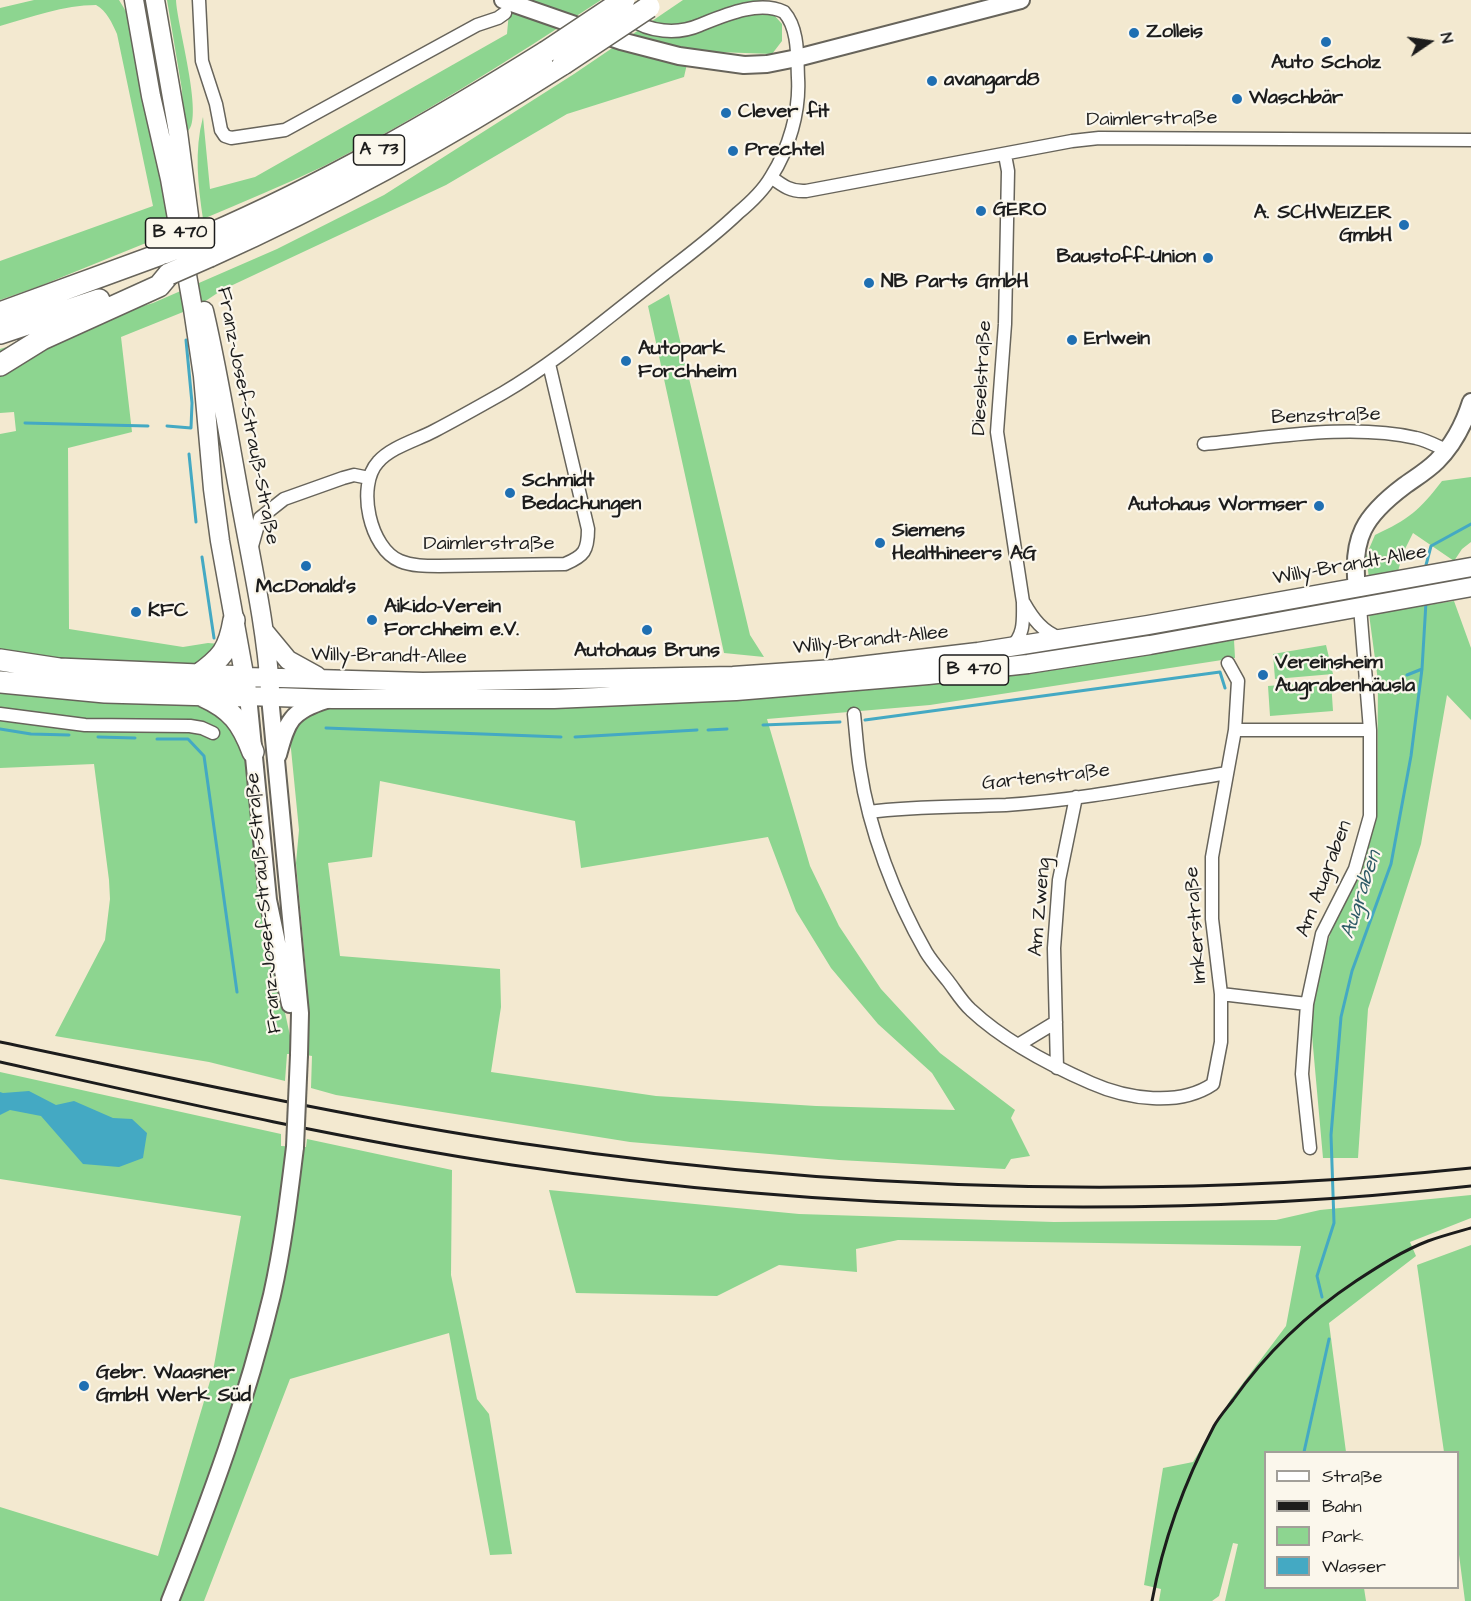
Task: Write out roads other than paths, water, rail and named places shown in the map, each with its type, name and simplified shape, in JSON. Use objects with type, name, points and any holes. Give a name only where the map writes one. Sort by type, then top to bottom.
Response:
[{"type":"highway","name":"A 73","points":[[208,246],[246,219],[348,168],[447,112],[546,52],[624,0]]},
{"type":"highway","name":"A 73","points":[[0,333],[95,301],[167,263],[307,211],[487,111],[563,64],[653,3]]},
{"type":"highway","name":"A 73","points":[[0,313],[167,263]]},
{"type":"highway","points":[[0,365],[42,339],[159,286],[167,263]]},
{"type":"highway","points":[[0,682],[105,692],[198,685],[225,652],[234,620]]},
{"type":"highway","points":[[0,660],[198,685],[247,687]]},
{"type":"highway","points":[[198,685],[213,701],[233,715],[247,736],[253,752]]},
{"type":"main road","points":[[126,0],[138,25]]},
{"type":"main road","name":"Franz-Josef-Strauß-Straße","points":[[134,0],[151,96],[184,253],[203,376],[220,542],[247,687],[268,900],[299,1049]]},
{"type":"main road","name":"Franz-Josef-Strauß-Straße","points":[[155,0],[203,307],[216,363],[269,677],[300,1012],[299,1049]]},
{"type":"main road","points":[[159,21],[160,0]]},
{"type":"main road","points":[[521,0],[547,14],[621,41],[679,56],[744,65],[767,64],[797,58],[1022,0]]},
{"type":"main road","points":[[504,7],[547,14]]},
{"type":"main road","points":[[1360,607],[1354,565],[1361,534],[1370,518],[1384,502],[1428,470],[1446,450],[1464,424],[1471,402]]},
{"type":"main road","points":[[210,443],[221,446],[228,453],[234,465]]},
{"type":"main road","name":"Willy-Brandt-Allee","points":[[269,677],[423,682],[733,676],[845,667],[1011,647],[1148,626],[1471,567]]},
{"type":"main road","name":"Willy-Brandt-Allee","points":[[270,697],[554,699],[696,694],[928,675],[1028,664],[1117,650],[1463,588]]},
{"type":"main road","points":[[262,630],[288,660],[325,679]]},
{"type":"main road","name":"B 470","points":[[247,687],[269,677]]},
{"type":"main road","name":"B 470","points":[[247,687],[270,697]]},
{"type":"main road","points":[[276,762],[282,740],[296,714],[311,705],[332,699]]},
{"type":"main road","points":[[170,1601],[218,1477],[258,1349],[272,1292],[295,1147],[299,1049]]},
{"type":"street","points":[[199,0],[202,61],[216,104],[221,130],[225,136],[231,138],[285,130],[477,25],[498,18],[504,7]]},
{"type":"street","points":[[250,555],[253,537],[261,518],[284,499],[354,475],[369,478],[378,462],[393,451],[504,393],[549,364],[711,239],[751,201],[771,177],[791,133],[797,104],[797,58],[794,29],[784,11],[768,2],[746,2],[699,25],[676,31],[660,31],[635,22],[620,11],[615,0]]},
{"type":"street","name":"Daimlerstraße","points":[[771,177],[796,192],[806,191],[1072,141],[1108,137],[1471,140]]},
{"type":"street","name":"Dieselstraße","points":[[1005,155],[1008,171],[1007,280],[997,432],[1023,602],[1023,626],[1019,640],[1011,647]]},
{"type":"street","name":"Daimlerstraße","points":[[369,478],[366,491],[371,521],[385,549],[398,561],[421,566],[466,567],[564,564],[576,560],[584,553],[588,543],[588,529],[549,364]]},
{"type":"street","name":"Benzstraße","points":[[1204,444],[1334,433],[1387,433],[1419,438],[1446,450]]},
{"type":"street","name":"Dieselstraße","points":[[1023,602],[1041,627],[1052,635],[1064,639]]},
{"type":"street","name":"Am Augraben","points":[[1310,1148],[1302,1074],[1307,1004],[1322,934],[1354,869],[1370,816],[1370,730],[1360,607]]},
{"type":"street","name":"Imkerstraße","points":[[1228,663],[1238,681],[1235,730],[1212,857],[1212,919],[1221,994],[1307,1004]]},
{"type":"street","points":[[0,714],[85,725],[190,726],[213,733]]},
{"type":"street","points":[[854,714],[860,769],[869,812],[886,871],[927,953],[970,1009],[1018,1045],[1057,1068],[1100,1087],[1129,1095],[1162,1099],[1202,1091],[1213,1084],[1221,1042],[1221,994]]},
{"type":"street","points":[[1235,730],[1370,730]]},
{"type":"street","name":"Gartenstraße","points":[[869,812],[903,808],[1006,804],[1076,797],[1227,773]]},
{"type":"street","name":"Am Zweng","points":[[1057,1068],[1054,948],[1059,880],[1076,797]]},
{"type":"street","points":[[1018,1045],[1056,1022]]},
{"type":"water","points":[[29,1091],[56,1105],[74,1101],[113,1118],[132,1119],[147,1133],[143,1158],[119,1167],[83,1164],[41,1116],[10,1110],[0,1115],[0,1092]]},
{"type":"waterway","points":[[167,426],[191,428],[192,403],[186,340]]},
{"type":"waterway","points":[[25,423],[148,426]]},
{"type":"waterway","points":[[189,454],[196,522]]},
{"type":"waterway","name":"Augraben","points":[[1425,569],[1431,546],[1471,524]]},
{"type":"waterway","points":[[202,557],[214,638]]},
{"type":"waterway","name":"Augraben","points":[[1322,1297],[1317,1276],[1334,1223],[1331,1135],[1341,1017],[1352,971],[1391,864],[1411,756],[1422,669],[1426,602]]},
{"type":"waterway","points":[[1407,675],[1422,669]]},
{"type":"waterway","points":[[865,720],[1220,672],[1225,688]]},
{"type":"waterway","points":[[763,725],[840,722]]},
{"type":"waterway","points":[[326,728],[561,737]]},
{"type":"waterway","points":[[0,729],[31,734],[69,735]]},
{"type":"waterway","points":[[708,730],[727,729]]},
{"type":"waterway","points":[[575,737],[697,730]]},
{"type":"waterway","points":[[98,737],[135,738]]},
{"type":"waterway","points":[[157,739],[188,739],[204,756],[237,992]]},
{"type":"waterway","name":"Augraben","points":[[1304,1451],[1329,1339]]},
{"type":"railway","points":[[0,1042],[259,1096],[454,1133],[637,1159],[756,1171],[994,1186],[1114,1187],[1233,1185],[1471,1168]]},
{"type":"railway","points":[[0,1062],[255,1118],[448,1155],[630,1181],[750,1193],[991,1206],[1112,1207],[1232,1204],[1352,1197],[1471,1186]]},
{"type":"railway","points":[[1152,1601],[1169,1533],[1194,1467],[1216,1423],[1259,1366],[1305,1320],[1356,1281],[1418,1245],[1471,1228]]},
{"type":"place","name":"Zolleis","points":[[1134,33]]},
{"type":"place","name":"Auto Scholz","points":[[1326,42]]},
{"type":"place","name":"avangard8","points":[[932,81]]},
{"type":"place","name":"Waschbär","points":[[1237,99]]},
{"type":"place","name":"Clever fit","points":[[726,113]]},
{"type":"place","name":"Prechtel","points":[[733,151]]},
{"type":"place","name":"GERO","points":[[981,211]]},
{"type":"place","name":"A. SCHWEIZER GmbH","points":[[1404,225]]},
{"type":"place","name":"Baustoff-Union","points":[[1208,258]]},
{"type":"place","name":"NB Parts GmbH","points":[[869,283]]},
{"type":"place","name":"Erlwein","points":[[1072,340]]},
{"type":"place","name":"Autopark Forchheim","points":[[626,361]]},
{"type":"place","name":"Schmidt Bedachungen","points":[[510,493]]},
{"type":"place","name":"Autohaus Wormser","points":[[1319,506]]},
{"type":"place","name":"Siemens Healthineers AG","points":[[880,543]]},
{"type":"place","name":"McDonald's","points":[[306,566]]},
{"type":"place","name":"KFC","points":[[136,612]]},
{"type":"place","name":"Aikido-Verein Forchheim e.V.","points":[[372,620]]},
{"type":"place","name":"Autohaus Bruns","points":[[647,630]]},
{"type":"place","name":"Vereinsheim Augrabenhäusla","points":[[1263,675]]},
{"type":"place","name":"Gebr. Waasner GmbH Werk Süd","points":[[84,1386]]}]
